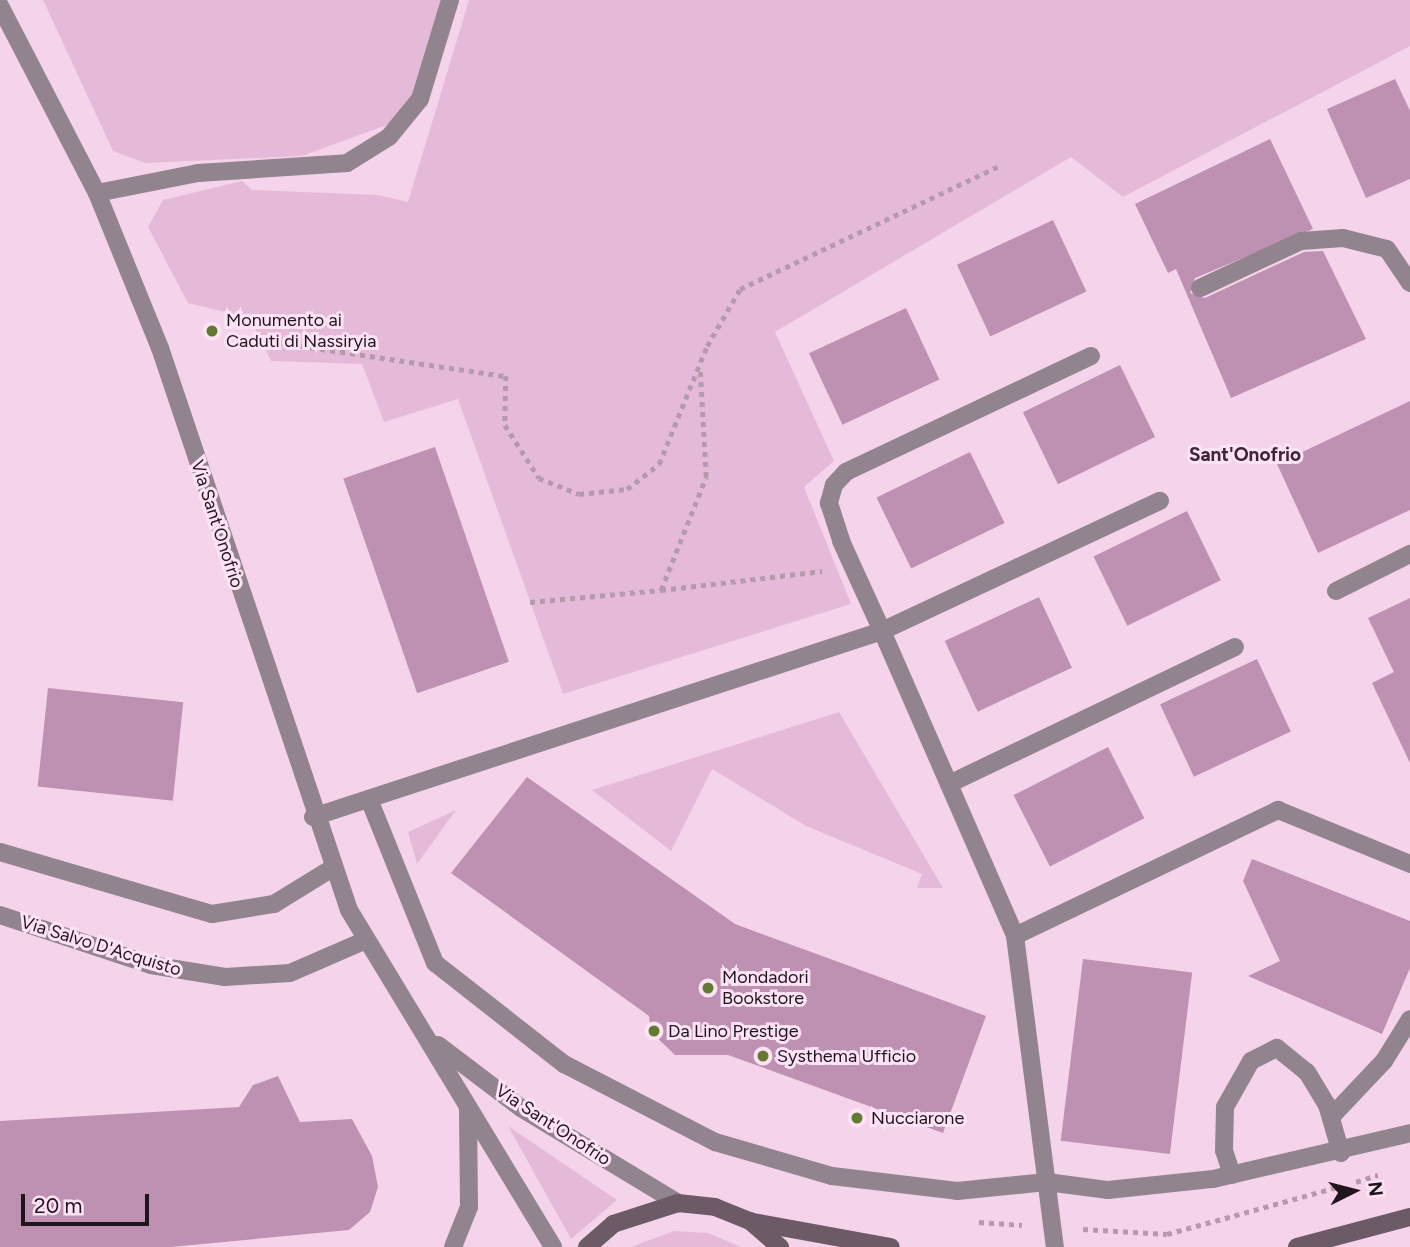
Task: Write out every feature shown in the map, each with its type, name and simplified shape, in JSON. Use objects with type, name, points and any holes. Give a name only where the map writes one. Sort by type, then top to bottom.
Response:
[{"type":"main road","points":[[587,1247],[613,1224],[678,1203],[715,1207],[750,1221],[891,1247]]},
{"type":"main road","points":[[1297,1247],[1410,1217]]},
{"type":"main road","points":[[750,1221],[780,1247]]},
{"type":"street","points":[[97,193],[198,173],[347,163],[388,137],[420,99],[450,0]]},
{"type":"street","name":"Via Sant'Onofrio","points":[[0,6],[97,193],[160,348],[331,869],[364,942],[432,1041],[553,1247]]},
{"type":"street","points":[[1200,288],[1300,241],[1343,238],[1387,249],[1410,283]]},
{"type":"street","points":[[1055,1247],[1015,936],[841,541],[829,503],[834,485],[846,472],[1091,356]]},
{"type":"street","points":[[313,817],[882,632],[1160,501]]},
{"type":"street","points":[[1336,591],[1410,554]]},
{"type":"street","points":[[949,784],[1236,647]]},
{"type":"street","points":[[369,799],[435,963],[564,1064],[715,1142],[832,1176],[957,1191],[1047,1182],[1108,1190],[1232,1175],[1341,1153],[1410,1133]]},
{"type":"street","points":[[1015,936],[1278,810],[1410,864]]},
{"type":"street","points":[[0,852],[212,914],[274,904],[331,869]]},
{"type":"street","name":"Via Salvo D'Acquisto","points":[[0,915],[151,965],[225,977],[289,973],[364,942]]},
{"type":"street","points":[[1331,1117],[1384,1060],[1410,1019]]},
{"type":"street","name":"Via Sant'Onofrio","points":[[432,1041],[521,1108],[678,1203]]},
{"type":"street","points":[[1232,1175],[1224,1151],[1225,1107],[1251,1061],[1277,1048],[1307,1072],[1331,1117],[1341,1153]]},
{"type":"street","name":"Via Sant'Onofrio","points":[[453,1247],[472,1180],[468,1103]]},
{"type":"path","points":[[261,340],[506,376],[505,425],[539,478],[579,494],[628,489],[659,464],[700,365],[740,289],[1001,165]]},
{"type":"path","points":[[661,590],[706,477],[700,365]]},
{"type":"path","points":[[530,601],[661,590],[837,569]]},
{"type":"shaded area","points":[[43,0],[443,0],[406,118],[302,156],[145,163],[113,151]]},
{"type":"shaded area","points":[[469,0],[1410,0],[1410,46],[1123,197],[1071,157],[775,332],[834,461],[804,487],[851,604],[563,694],[458,399],[384,422],[362,364],[271,361],[250,318],[188,303],[148,227],[163,200],[242,181],[252,190],[378,195],[408,202]]},
{"type":"shaded area","points":[[839,712],[943,888],[917,888],[922,874],[806,826],[712,769],[671,851],[592,790]]},
{"type":"shaded area","points":[[456,810],[417,864],[408,832]]},
{"type":"shaded area","points":[[508,1126],[617,1200],[571,1239]]},
{"type":"shaded area","points":[[674,1231],[708,1233],[741,1247],[631,1247]]},
{"type":"building","points":[[1395,79],[1410,111],[1410,179],[1366,198],[1327,109]]},
{"type":"building","points":[[1270,139],[1313,229],[1195,278],[1190,293],[1205,298],[1304,252],[1323,251],[1366,339],[1231,398],[1176,269],[1168,273],[1135,204]]},
{"type":"building","points":[[1053,220],[1086,292],[990,336],[957,265]]},
{"type":"building","points":[[906,308],[939,380],[842,425],[809,353]]},
{"type":"building","points":[[1120,365],[1155,437],[1058,484],[1023,412]]},
{"type":"building","points":[[1410,401],[1410,510],[1318,553],[1277,464]]},
{"type":"building","points":[[435,447],[509,662],[417,693],[343,479]]},
{"type":"building","points":[[970,452],[1005,523],[911,569],[877,498]]},
{"type":"building","points":[[1187,511],[1221,580],[1127,626],[1094,557]]},
{"type":"building","points":[[1039,597],[1072,668],[978,712],[945,641]]},
{"type":"building","points":[[1410,598],[1410,763],[1372,683],[1394,672],[1368,618]]},
{"type":"building","points":[[1257,659],[1291,732],[1194,777],[1160,704]]},
{"type":"building","points":[[48,688],[183,702],[173,801],[38,786]]},
{"type":"building","points":[[1108,747],[1144,818],[1050,866],[1014,795]]},
{"type":"building","points":[[527,777],[735,924],[986,1016],[943,1133],[728,1055],[675,1055],[651,1032],[649,1016],[451,873]]},
{"type":"building","points":[[1252,859],[1410,921],[1410,968],[1382,1034],[1248,976],[1280,961],[1243,881]]},
{"type":"building","points":[[1083,959],[1192,972],[1170,1154],[1061,1141]]},
{"type":"building","points":[[278,1076],[300,1122],[352,1119],[372,1156],[378,1187],[370,1212],[349,1230],[171,1247],[0,1247],[0,1121],[239,1107],[253,1085]]},
{"type":"place","name":"Monumento ai Caduti di Nassiryia","points":[[212,331]]},
{"type":"place","name":"Mondadori Bookstore","points":[[708,988]]},
{"type":"place","name":"Da Lino Prestige","points":[[654,1031]]},
{"type":"place","name":"Systhema Ufficio","points":[[763,1056]]},
{"type":"place","name":"Nucciarone","points":[[857,1118]]},
{"type":"district","name":"Sant'Onofrio","points":[[1245,455]]}]
